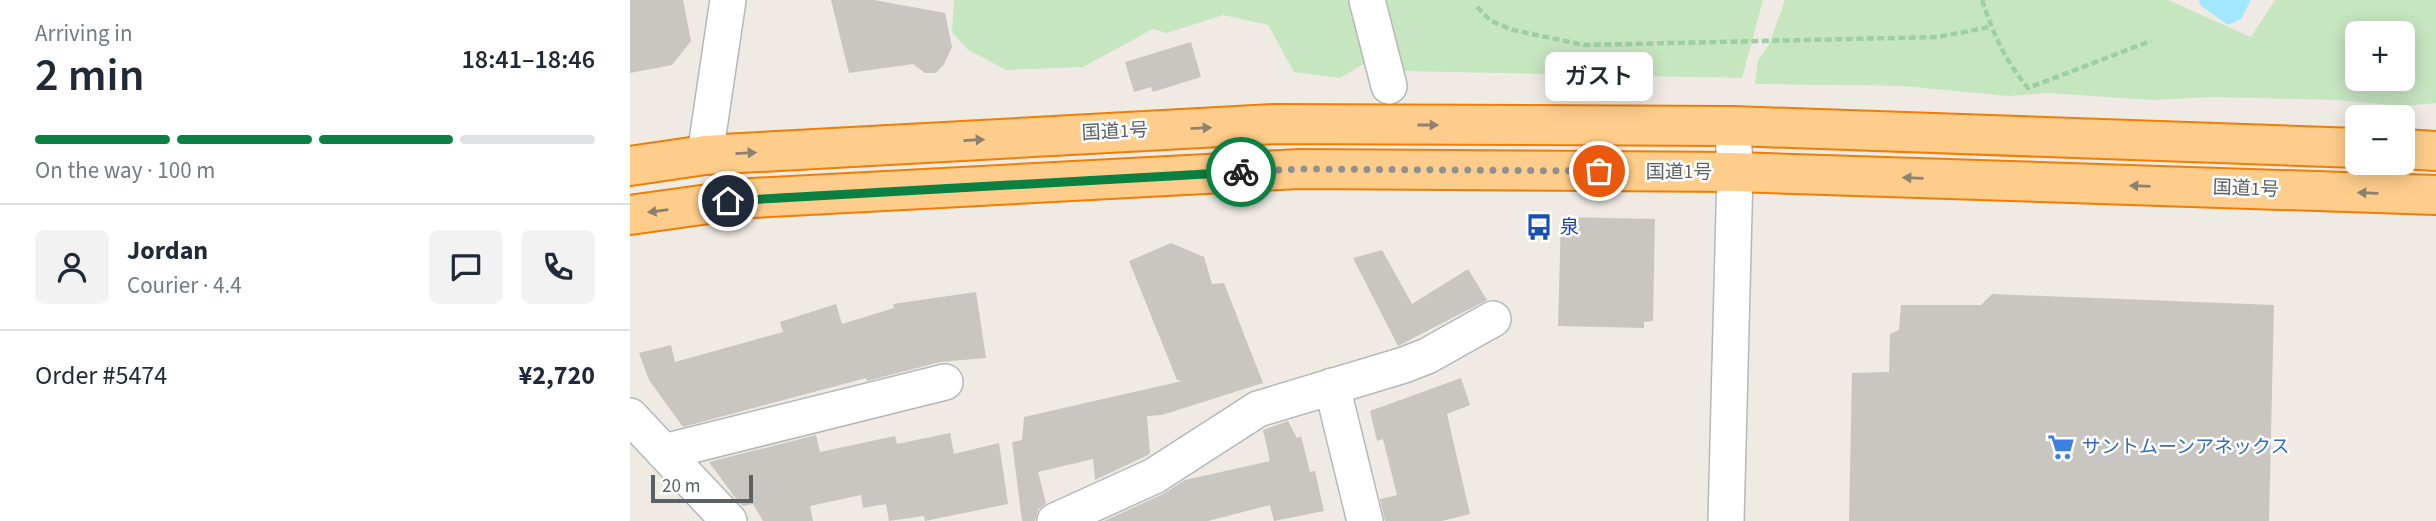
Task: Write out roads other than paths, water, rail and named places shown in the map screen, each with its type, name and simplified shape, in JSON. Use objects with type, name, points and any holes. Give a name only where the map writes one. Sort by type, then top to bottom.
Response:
[{"type":"highway","name":"国道1号","points":[[630,166],[705,155],[1274,124],[1733,126],[2345,148]]},
{"type":"highway","points":[[2415,150],[2436,151]]},
{"type":"highway","name":"国道1号","points":[[630,215],[752,198],[1300,169],[1735,172],[2436,195]]},
{"type":"street","points":[[705,155],[728,0]]},
{"type":"street","points":[[1367,0],[1389,86]]},
{"type":"street","points":[[1726,521],[1735,172],[1733,126]]},
{"type":"street","points":[[1055,521],[1154,476],[1258,409],[1427,356],[1493,319]]},
{"type":"street","points":[[664,452],[945,382]]},
{"type":"street","points":[[1332,386],[1365,521]]},
{"type":"street","points":[[630,416],[729,521]]},
{"type":"water","points":[[2199,0],[2251,0],[2241,19],[2228,25],[2200,5]]},
{"type":"place","name":"ガスト","points":[[1599,171]]},
{"type":"place","name":"泉","points":[[1539,227]]},
{"type":"place","name":"サントムーンアネックス","points":[[2061,447]]}]
